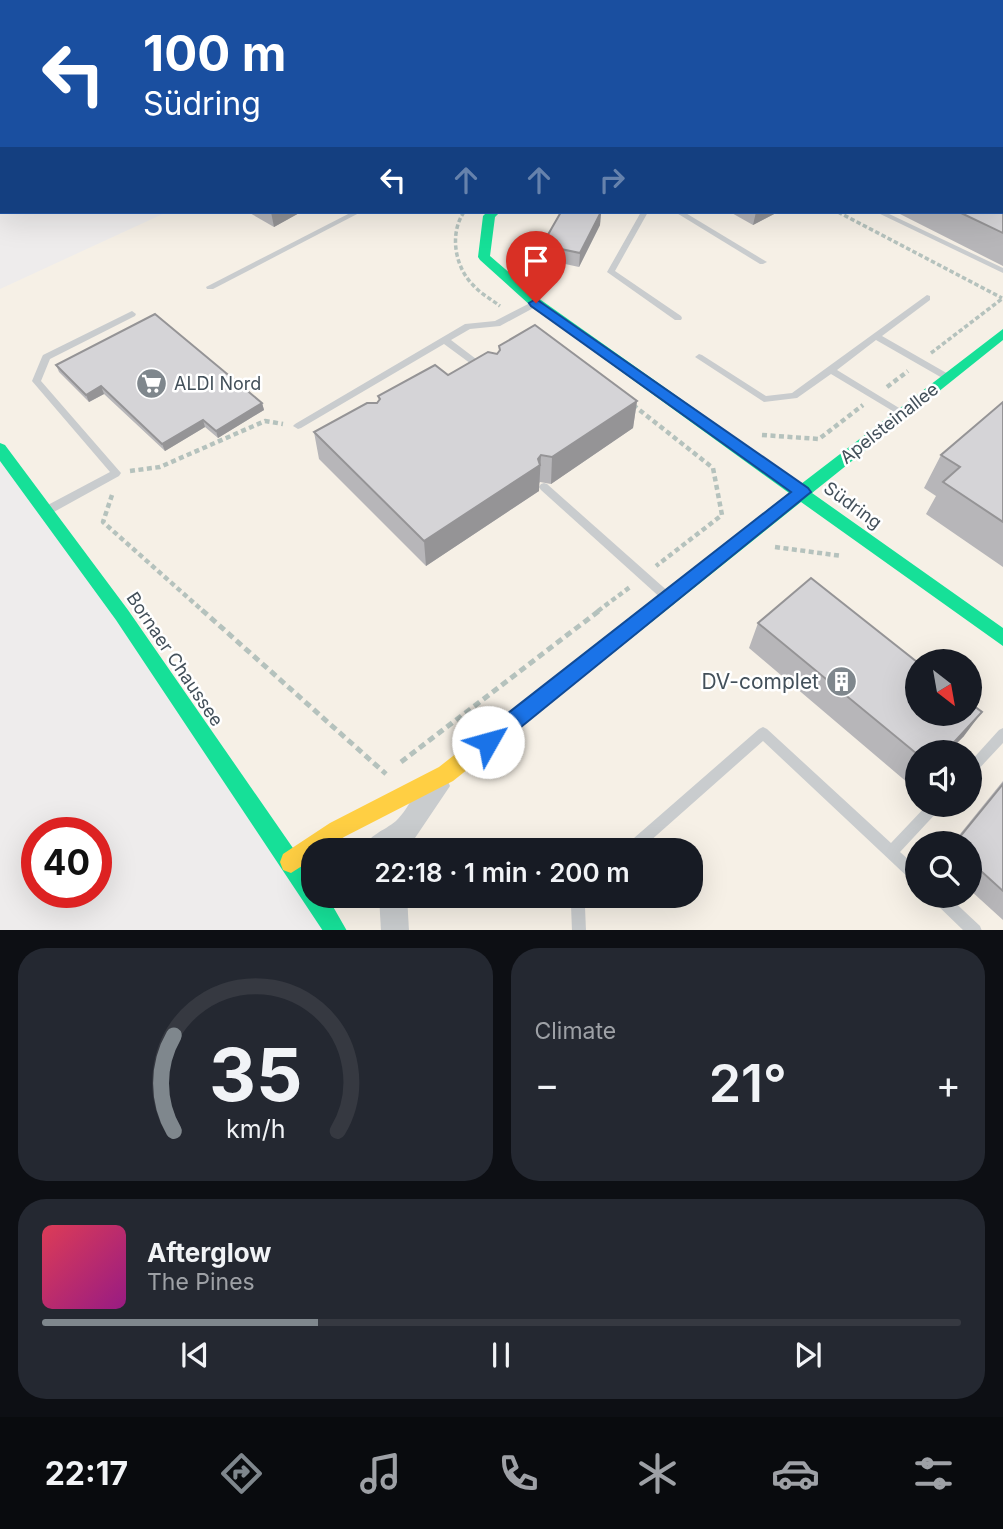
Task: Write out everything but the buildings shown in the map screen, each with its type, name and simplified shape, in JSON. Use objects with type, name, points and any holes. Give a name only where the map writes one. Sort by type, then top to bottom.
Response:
[{"type":"street","name":"Südring","points":[[492,214],[489,216],[485,257],[536,303],[1003,638]]},
{"type":"street","name":"Apelsteinallee","points":[[291,862],[337,830],[446,774],[1003,333]]},
{"type":"street","name":"Bornaer Chaussee","points":[[0,449],[122,615],[301,877]]},
{"type":"street","name":"Apelsteinallee","points":[[404,838],[446,774]]},
{"type":"street","name":"Bornaer Chaussee","points":[[321,908],[336,930]]},
{"type":"street","points":[[392,908],[395,930]]},
{"type":"lane","points":[[210,287],[353,214]]},
{"type":"lane","points":[[643,214],[611,272],[678,318]]},
{"type":"lane","points":[[683,214],[763,262]]},
{"type":"lane","points":[[884,214],[1003,271]]},
{"type":"lane","points":[[699,357],[764,399],[794,396],[927,298]]},
{"type":"lane","points":[[298,426],[468,326],[497,324],[536,303]]},
{"type":"lane","points":[[45,511],[116,473],[36,380],[47,357],[132,314]]},
{"type":"lane","points":[[876,336],[947,377]]},
{"type":"lane","points":[[445,340],[494,376]]},
{"type":"lane","points":[[831,370],[901,414]]},
{"type":"lane","points":[[346,398],[356,407]]},
{"type":"lane","points":[[544,487],[668,598]]},
{"type":"lane","points":[[645,838],[763,733],[905,865]]},
{"type":"lane","points":[[982,757],[1003,734]]},
{"type":"lane","points":[[891,852],[925,817]]},
{"type":"lane","points":[[578,908],[579,930]]},
{"type":"lane","points":[[951,908],[975,930]]},
{"type":"path","points":[[842,214],[1003,298]]},
{"type":"path","points":[[298,426],[265,421],[160,467],[116,473],[117,485],[103,522],[385,774],[722,515],[713,468],[629,402]]},
{"type":"shaded area","points":[[163,214],[1003,214],[1003,930],[336,930],[322,908],[703,908],[703,838],[301,838],[301,879],[0,449],[0,289]]},
{"type":"traffic: fast","points":[[492,214],[489,216],[484,257],[536,303],[1003,638]]},
{"type":"traffic: fast","points":[[586,663],[1003,333]]},
{"type":"traffic: fast","points":[[0,449],[122,615],[301,878]]},
{"type":"traffic: fast","points":[[322,908],[335,930]]},
{"type":"traffic: slow","points":[[291,862],[337,830],[446,774],[586,663]]},
{"type":"place","name":"ALDI Nord","points":[[151,383]]},
{"type":"place","name":"DV-complet","points":[[842,681]]},
{"type":"route","points":[[488,742],[803,492],[536,303]]}]
